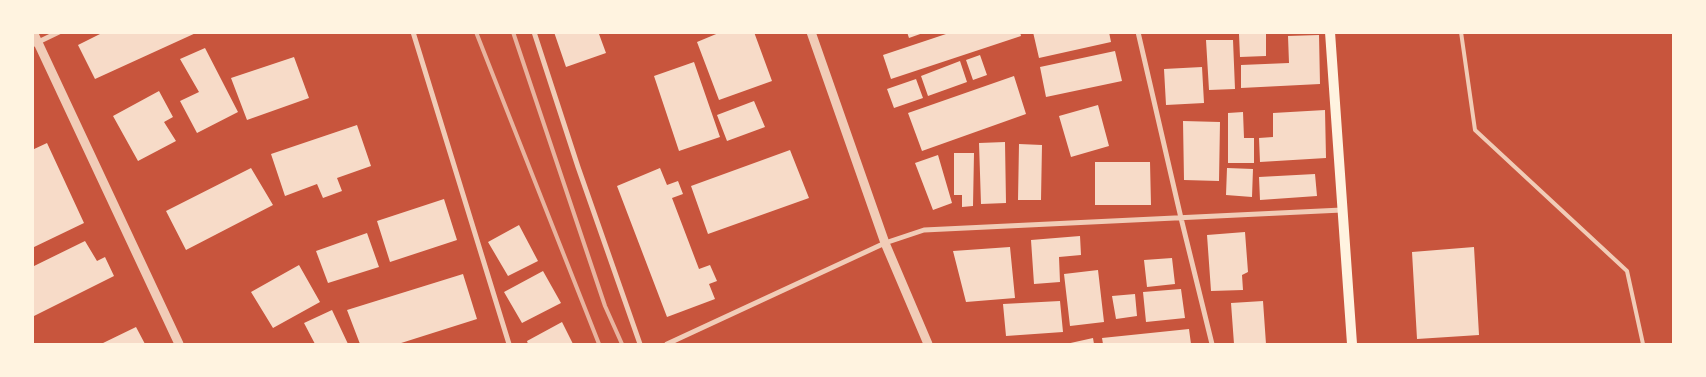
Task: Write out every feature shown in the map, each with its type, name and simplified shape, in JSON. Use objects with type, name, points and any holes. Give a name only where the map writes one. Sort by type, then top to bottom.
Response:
[{"type":"main road","points":[[1330,32],[1352,344]]},
{"type":"street","points":[[33,32],[35,44],[179,344]]},
{"type":"street","points":[[35,44],[59,32]]},
{"type":"street","points":[[413,32],[509,344]]},
{"type":"street","points":[[534,32],[578,168],[640,344]]},
{"type":"street","points":[[811,32],[885,243],[928,344]]},
{"type":"street","points":[[1138,32],[1212,344]]},
{"type":"street","points":[[667,344],[885,243],[924,230],[1342,210]]},
{"type":"lane","points":[[1461,32],[1475,130],[1628,271],[1643,344]]},
{"type":"building","points":[[104,32],[198,32],[95,79],[78,45]]},
{"type":"building","points":[[554,32],[604,32],[599,34],[606,53],[566,67]]},
{"type":"building","points":[[721,32],[754,32],[772,81],[719,100],[697,42]]},
{"type":"building","points":[[907,32],[923,32],[923,33],[909,38]]},
{"type":"building","points":[[952,32],[1020,32],[1021,36],[891,79],[883,55]]},
{"type":"building","points":[[1033,32],[1109,32],[1111,42],[1039,58]]},
{"type":"building","points":[[1239,34],[1266,34],[1266,56],[1240,57]]},
{"type":"building","points":[[1319,35],[1320,84],[1241,88],[1241,65],[1289,63],[1288,36]]},
{"type":"building","points":[[1206,40],[1233,40],[1235,89],[1209,90]]},
{"type":"building","points":[[205,48],[238,112],[197,133],[180,101],[199,92],[180,59]]},
{"type":"building","points":[[1115,51],[1122,81],[1046,97],[1040,67]]},
{"type":"building","points":[[980,55],[987,75],[973,80],[966,60]]},
{"type":"building","points":[[294,57],[309,98],[247,120],[231,78]]},
{"type":"building","points":[[960,61],[967,82],[928,96],[921,76]]},
{"type":"building","points":[[694,62],[720,137],[679,151],[654,76]]},
{"type":"building","points":[[1202,67],[1204,103],[1166,105],[1164,69]]},
{"type":"building","points":[[1014,76],[1026,114],[922,151],[908,113]]},
{"type":"building","points":[[916,79],[923,98],[894,108],[887,89]]},
{"type":"building","points":[[159,91],[173,117],[164,122],[176,141],[138,161],[113,116]]},
{"type":"building","points":[[754,101],[765,127],[727,141],[717,115]]},
{"type":"building","points":[[1098,105],[1109,146],[1071,157],[1059,116]]},
{"type":"building","points":[[1325,110],[1326,158],[1260,162],[1259,138],[1273,137],[1273,113]]},
{"type":"building","points":[[1243,112],[1244,138],[1254,138],[1254,163],[1228,163],[1228,113]]},
{"type":"building","points":[[1183,121],[1220,122],[1219,181],[1184,180]]},
{"type":"building","points":[[357,125],[371,166],[337,178],[342,191],[323,198],[317,184],[285,196],[271,154]]},
{"type":"building","points":[[1005,142],[1006,203],[981,204],[979,143]]},
{"type":"building","points":[[47,143],[84,223],[32,248],[32,150]]},
{"type":"building","points":[[1019,144],[1042,145],[1041,200],[1018,200]]},
{"type":"building","points":[[790,150],[809,198],[708,234],[691,186]]},
{"type":"building","points":[[954,153],[974,153],[973,206],[962,207],[962,195],[954,195]]},
{"type":"building","points":[[938,155],[952,203],[933,210],[915,163]]},
{"type":"building","points":[[1095,162],[1150,162],[1151,205],[1095,205]]},
{"type":"building","points":[[251,168],[273,205],[186,250],[166,211]]},
{"type":"building","points":[[660,168],[667,185],[678,181],[683,194],[672,198],[699,269],[710,265],[717,281],[709,284],[715,299],[667,317],[617,186]]},
{"type":"building","points":[[1227,168],[1253,169],[1252,197],[1226,195]]},
{"type":"building","points":[[1315,174],[1317,196],[1260,200],[1259,177]]},
{"type":"building","points":[[444,199],[457,240],[390,262],[377,221]]},
{"type":"building","points":[[519,225],[538,261],[508,276],[488,242]]},
{"type":"building","points":[[1245,232],[1248,272],[1242,275],[1243,290],[1211,291],[1207,235]]},
{"type":"building","points":[[367,233],[379,267],[328,283],[316,251]]},
{"type":"building","points":[[1080,236],[1081,255],[1059,257],[1060,282],[1034,284],[1031,240]]},
{"type":"building","points":[[85,241],[97,261],[105,257],[114,276],[32,317],[32,267]]},
{"type":"building","points":[[1010,247],[1015,298],[966,302],[953,251]]},
{"type":"building","points":[[1474,247],[1479,335],[1417,339],[1412,252]]},
{"type":"building","points":[[1172,258],[1175,284],[1147,287],[1144,260]]},
{"type":"building","points":[[299,265],[320,302],[273,328],[251,292]]},
{"type":"building","points":[[1098,270],[1104,322],[1070,326],[1064,274]]},
{"type":"building","points":[[543,271],[561,303],[522,323],[504,292]]},
{"type":"building","points":[[463,274],[477,319],[398,344],[360,344],[347,310]]},
{"type":"building","points":[[1181,289],[1185,318],[1146,322],[1143,292]]},
{"type":"building","points":[[1135,294],[1137,316],[1116,319],[1112,296]]},
{"type":"building","points":[[1060,301],[1063,332],[1006,336],[1003,304]]},
{"type":"building","points":[[1263,301],[1266,344],[1234,344],[1231,303]]},
{"type":"building","points":[[332,310],[348,344],[315,344],[304,323]]},
{"type":"building","points":[[562,322],[573,344],[528,344],[527,341]]},
{"type":"building","points":[[136,327],[145,344],[101,344]]},
{"type":"building","points":[[1189,329],[1191,344],[1103,344],[1102,338]]},
{"type":"building","points":[[1093,338],[1094,344],[1066,344]]},
{"type":"railway","points":[[476,32],[599,344]]},
{"type":"railway","points":[[513,32],[605,306],[622,344]]}]
